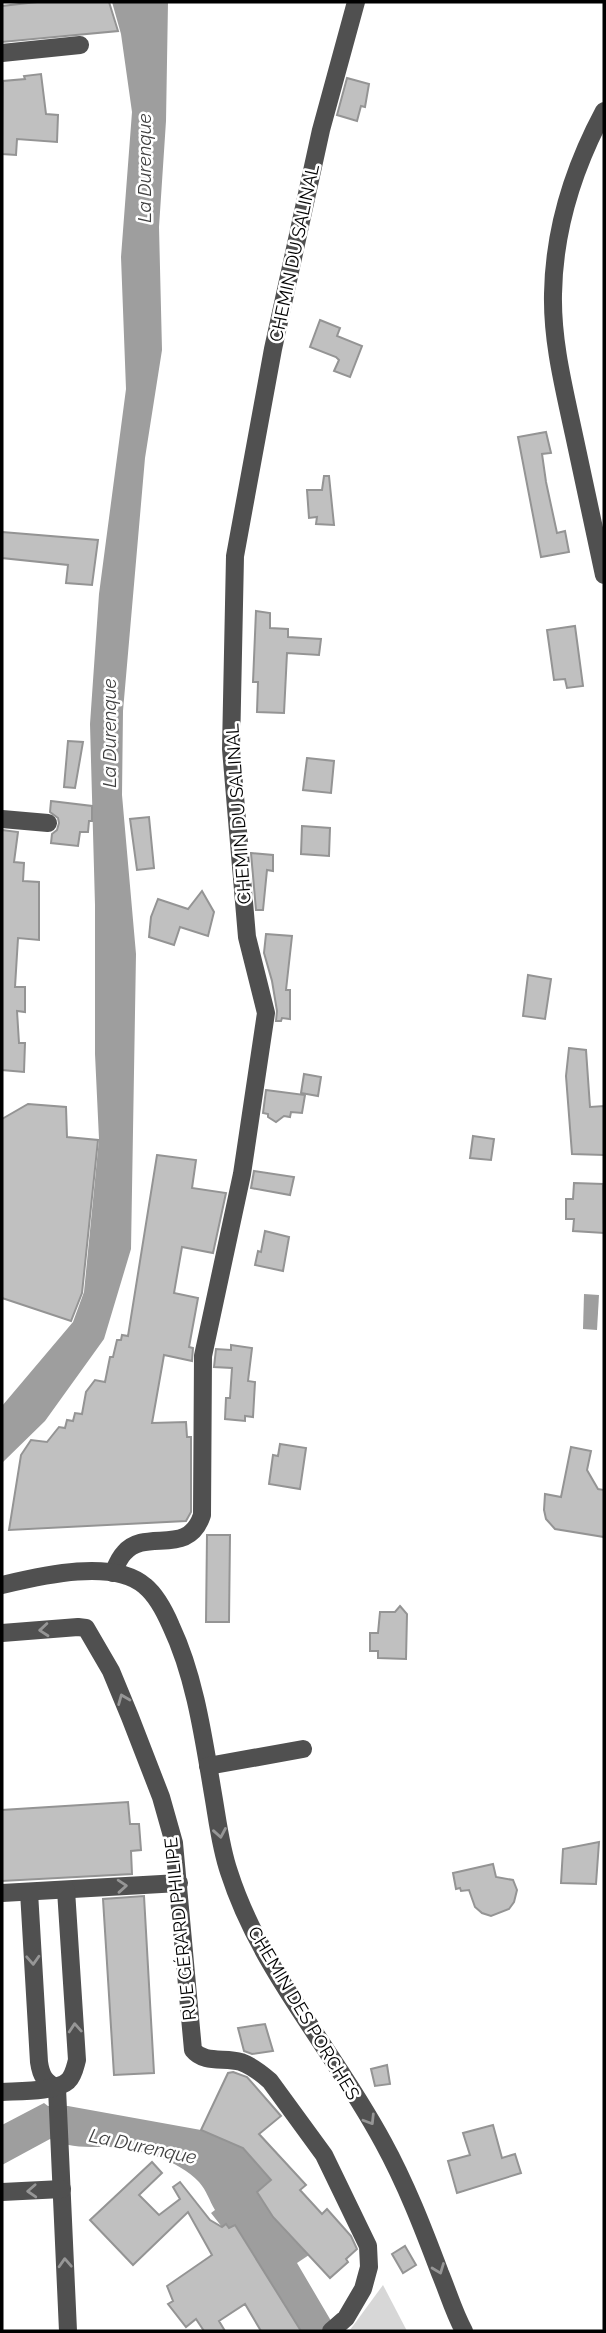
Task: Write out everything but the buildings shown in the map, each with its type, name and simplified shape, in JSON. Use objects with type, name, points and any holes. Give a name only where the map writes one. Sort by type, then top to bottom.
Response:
[{"type":"street","name":"CHEMIN DU SALINAL","points":[[113,1573],[122,1555],[130,1548],[186,1537],[197,1527],[202,1515],[203,1356],[242,1174],[266,1013],[247,937],[230,749],[235,556],[273,349],[321,130],[356,2]]},
{"type":"street","points":[[2,53],[80,45]]},
{"type":"street","points":[[604,111],[583,154],[569,194],[559,236],[553,293],[561,376],[604,575]]},
{"type":"street","points":[[2,819],[48,823]]},
{"type":"street","name":"CHEMIN DES PORCHES","points":[[2,1585],[54,1575],[113,1573],[130,1576],[145,1586],[158,1601],[186,1665],[229,1871],[247,1919],[264,1955],[383,2141],[414,2207],[464,2331]]},
{"type":"street","name":"RUE GÉRARD PHILIPE","points":[[2,1633],[86,1628],[111,1671],[149,1762],[174,1843],[191,2041],[197,2055],[205,2059],[239,2062],[259,2071],[278,2091],[324,2155],[368,2246],[367,2278],[363,2289],[346,2318],[333,2330]]},
{"type":"street","points":[[208,1766],[303,1749]]},
{"type":"street","points":[[2,1893],[178,1883]]},
{"type":"street","points":[[2,2092],[57,2088],[69,2081],[74,2072],[77,2060],[66,1890]]},
{"type":"street","points":[[29,1892],[40,2074],[48,2084],[57,2088]]},
{"type":"street","points":[[57,2088],[68,2331]]},
{"type":"street","points":[[2,2192],[62,2189]]},
{"type":"shaded area","points":[[383,2285],[407,2331],[351,2331],[350,2330]]},
{"type":"water","name":"La Durenque","points":[[112,2],[168,2],[166,121],[159,227],[162,350],[145,458],[123,711],[122,795],[136,954],[131,1249],[104,1339],[45,1421],[2,1463],[2,1406],[73,1322],[84,1292],[99,1139],[95,1054],[95,905],[90,724],[99,594],[126,389],[121,257],[132,112],[121,34]]},
{"type":"water","points":[[584,1294],[599,1295],[597,1330],[583,1329]]},
{"type":"water","name":"La Durenque","points":[[44,2103],[48,2106],[68,2106],[201,2130],[243,2148],[271,2180],[257,2192],[273,2217],[309,2255],[297,2263],[337,2331],[301,2331],[235,2225],[229,2228],[226,2224],[222,2227],[211,2213],[215,2210],[202,2185],[180,2167],[132,2150],[71,2145],[50,2139],[2,2165],[2,2125]]}]
